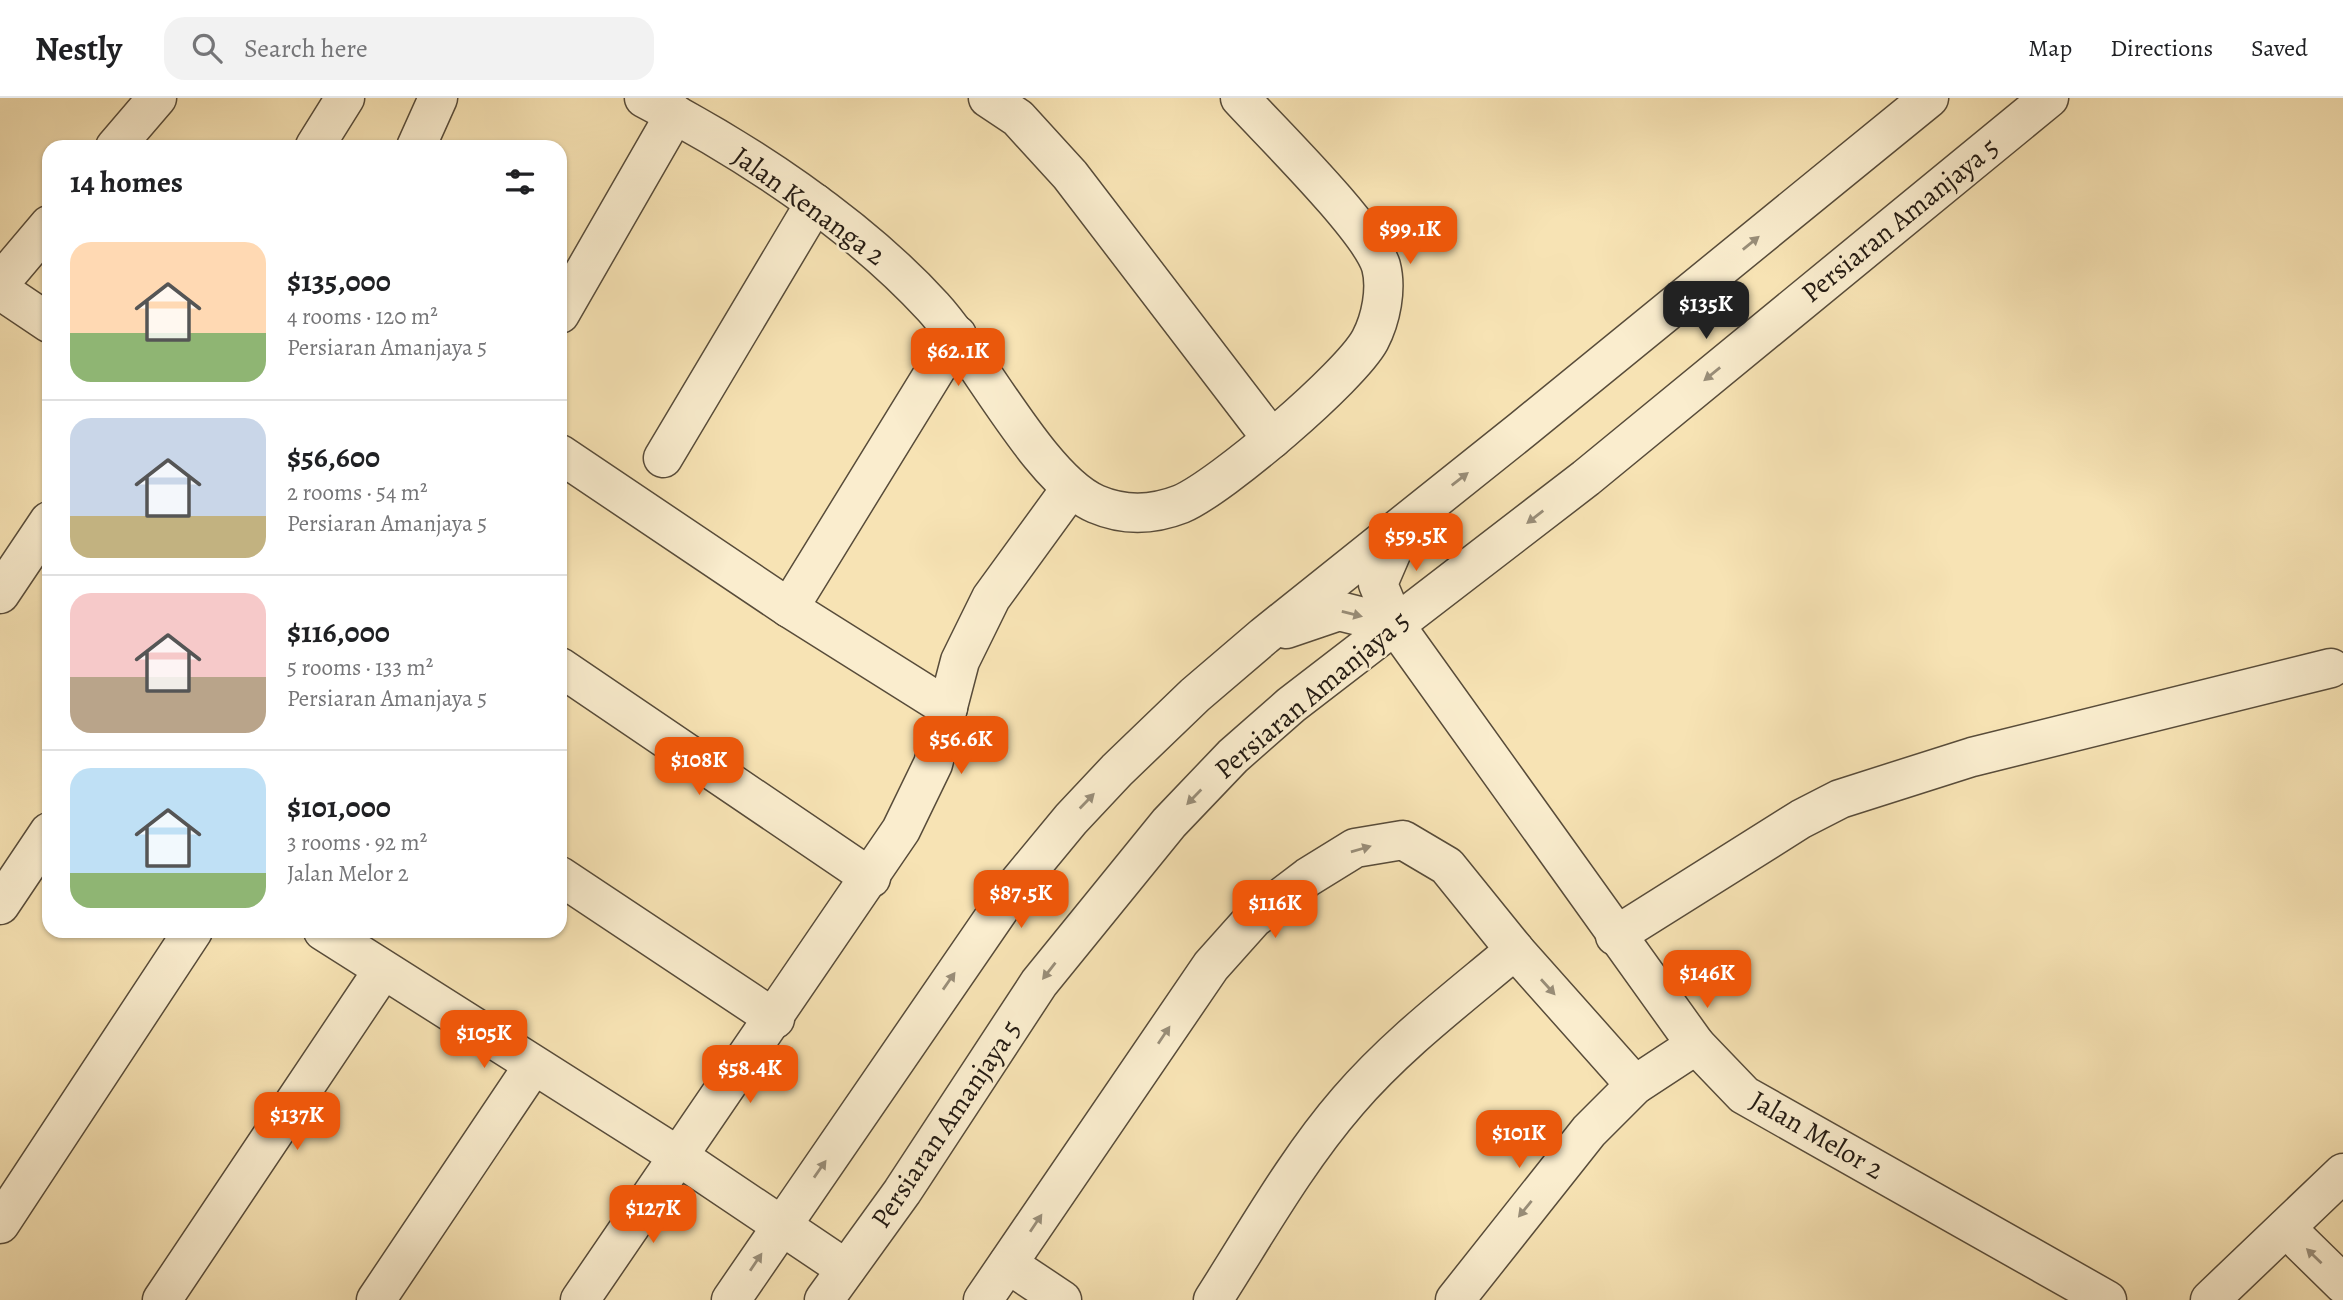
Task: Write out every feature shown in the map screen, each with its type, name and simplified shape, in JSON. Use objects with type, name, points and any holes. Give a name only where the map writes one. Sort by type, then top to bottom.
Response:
[{"type":"street","points":[[121,140],[157,98]]},
{"type":"street","points":[[319,140],[345,98]]},
{"type":"street","points":[[419,140],[438,98]]},
{"type":"street","points":[[988,98],[1018,118],[1070,175],[1272,439]]},
{"type":"street","name":"Jalan Kenanga 2","points":[[659,106],[815,203],[884,257],[957,335],[1048,466],[1071,488],[1094,503],[1122,512],[1147,513],[1182,503],[1272,439],[1341,375],[1370,341],[1383,306],[1381,266],[1358,229],[1240,98]]},
{"type":"street","points":[[731,1300],[1014,888],[1071,818],[1195,695],[1264,636],[1929,98]]},
{"type":"street","name":"Persiaran Amanjaya 5","points":[[824,1300],[902,1192],[1040,983],[1169,823],[1233,756],[1291,705],[1586,478],[2049,98]]},
{"type":"street","points":[[567,299],[659,106]]},
{"type":"street","points":[[663,458],[815,203]]},
{"type":"street","points":[[0,283],[42,233]]},
{"type":"street","points":[[0,290],[42,318]]},
{"type":"street","points":[[789,608],[957,335]]},
{"type":"street","points":[[567,459],[789,608],[948,708]]},
{"type":"street","points":[[580,1300],[775,1019],[901,830],[933,764],[960,661],[991,598],[1071,488]]},
{"type":"street","name":"Jalan Melor 2","points":[[1406,520],[1378,584],[1395,625],[1615,936],[1696,1045],[1744,1095],[2107,1300]]},
{"type":"street","points":[[0,594],[42,531]]},
{"type":"street","points":[[1264,636],[1339,611],[1395,625]]},
{"type":"street","points":[[1615,936],[1801,819],[1840,799],[1972,757],[2331,668]]},
{"type":"street","points":[[567,672],[871,878]]},
{"type":"street","points":[[984,1300],[1211,966],[1253,919],[1308,877],[1355,848],[1403,840],[1447,866],[1515,950],[1635,1085]]},
{"type":"street","points":[[0,905],[42,842]]},
{"type":"street","points":[[567,881],[775,1019]]},
{"type":"street","points":[[0,1224],[188,938]]},
{"type":"street","points":[[334,938],[678,1156],[846,1269]]},
{"type":"street","points":[[1213,1300],[1307,1155],[1348,1100],[1406,1043],[1515,950]]},
{"type":"street","points":[[162,1300],[383,970]]},
{"type":"street","points":[[1455,1300],[1589,1131],[1635,1085],[1696,1045]]},
{"type":"street","points":[[376,1300],[533,1066]]},
{"type":"street","points":[[2210,1300],[2343,1173]]},
{"type":"street","points":[[2286,1228],[2343,1284]]},
{"type":"street","points":[[1008,1264],[1062,1300]]}]
